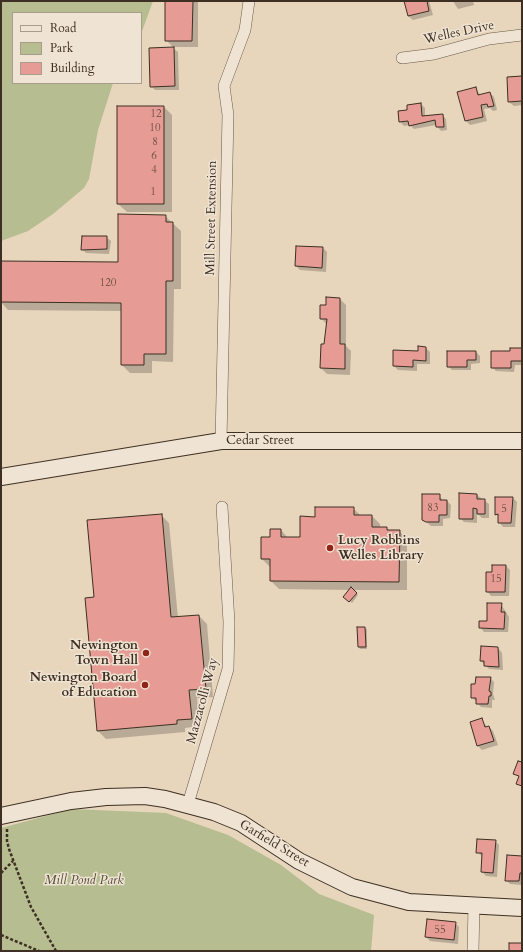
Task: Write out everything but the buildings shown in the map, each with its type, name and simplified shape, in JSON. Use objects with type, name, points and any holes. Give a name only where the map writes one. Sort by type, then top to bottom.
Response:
[{"type":"street","name":"Mill Street Extension","points":[[221,440],[228,115],[224,86],[245,30],[249,1]]},
{"type":"street","name":"Welles Drive","points":[[402,58],[434,54],[489,39],[522,35]]},
{"type":"street","name":"Cedar Street","points":[[1,477],[221,440],[522,440]]},
{"type":"street","name":"Mazzacolli Way","points":[[188,804],[228,669],[229,629],[222,507]]},
{"type":"street","name":"Garfield Street","points":[[4,822],[71,801],[106,797],[145,796],[188,804],[242,823],[299,861],[352,888],[410,902],[522,908]]},
{"type":"street","points":[[473,951],[474,905]]},
{"type":"path","points":[[4,822],[7,841],[13,862],[31,906],[56,951]]},
{"type":"path","points":[[1,873],[13,862]]},
{"type":"path","points":[[1,935],[39,951]]},
{"type":"green space","points":[[1,1],[153,1],[142,31],[142,12],[12,12],[12,84],[113,84],[98,130],[89,179],[84,188],[53,214],[28,231],[1,241]]},
{"type":"green space","name":"Mill Pond Park","points":[[72,809],[166,813],[228,835],[281,865],[319,894],[374,915],[371,951],[1,951],[1,828]]},
{"type":"place","name":"Lucy Robbins Welles Library","points":[[330,548]]},
{"type":"place","name":"Newington Town Hall","points":[[146,653]]},
{"type":"place","name":"Newington Board of Education","points":[[145,685]]}]
